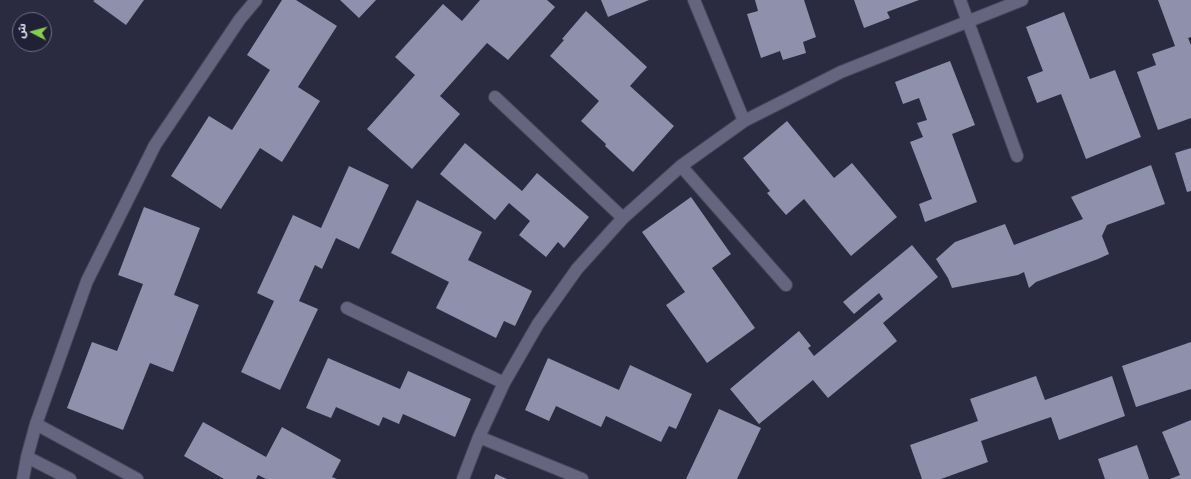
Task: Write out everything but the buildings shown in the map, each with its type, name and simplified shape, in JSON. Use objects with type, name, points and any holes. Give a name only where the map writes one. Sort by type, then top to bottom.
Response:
[{"type":"street","points":[[23,479],[36,424],[87,281],[152,152],[240,19],[256,0]]},
{"type":"street","points":[[694,0],[744,121]]},
{"type":"street","points":[[960,0],[1017,156]]},
{"type":"street","points":[[463,479],[479,437],[504,383],[538,324],[577,269],[623,218],[681,166],[744,121],[841,72],[1022,0]]},
{"type":"street","points":[[496,97],[623,218]]},
{"type":"street","points":[[681,166],[786,285]]},
{"type":"street","points":[[347,308],[504,383]]},
{"type":"street","points":[[36,424],[137,479]]},
{"type":"street","points":[[479,437],[582,479]]},
{"type":"street","points":[[27,457],[70,479]]}]
